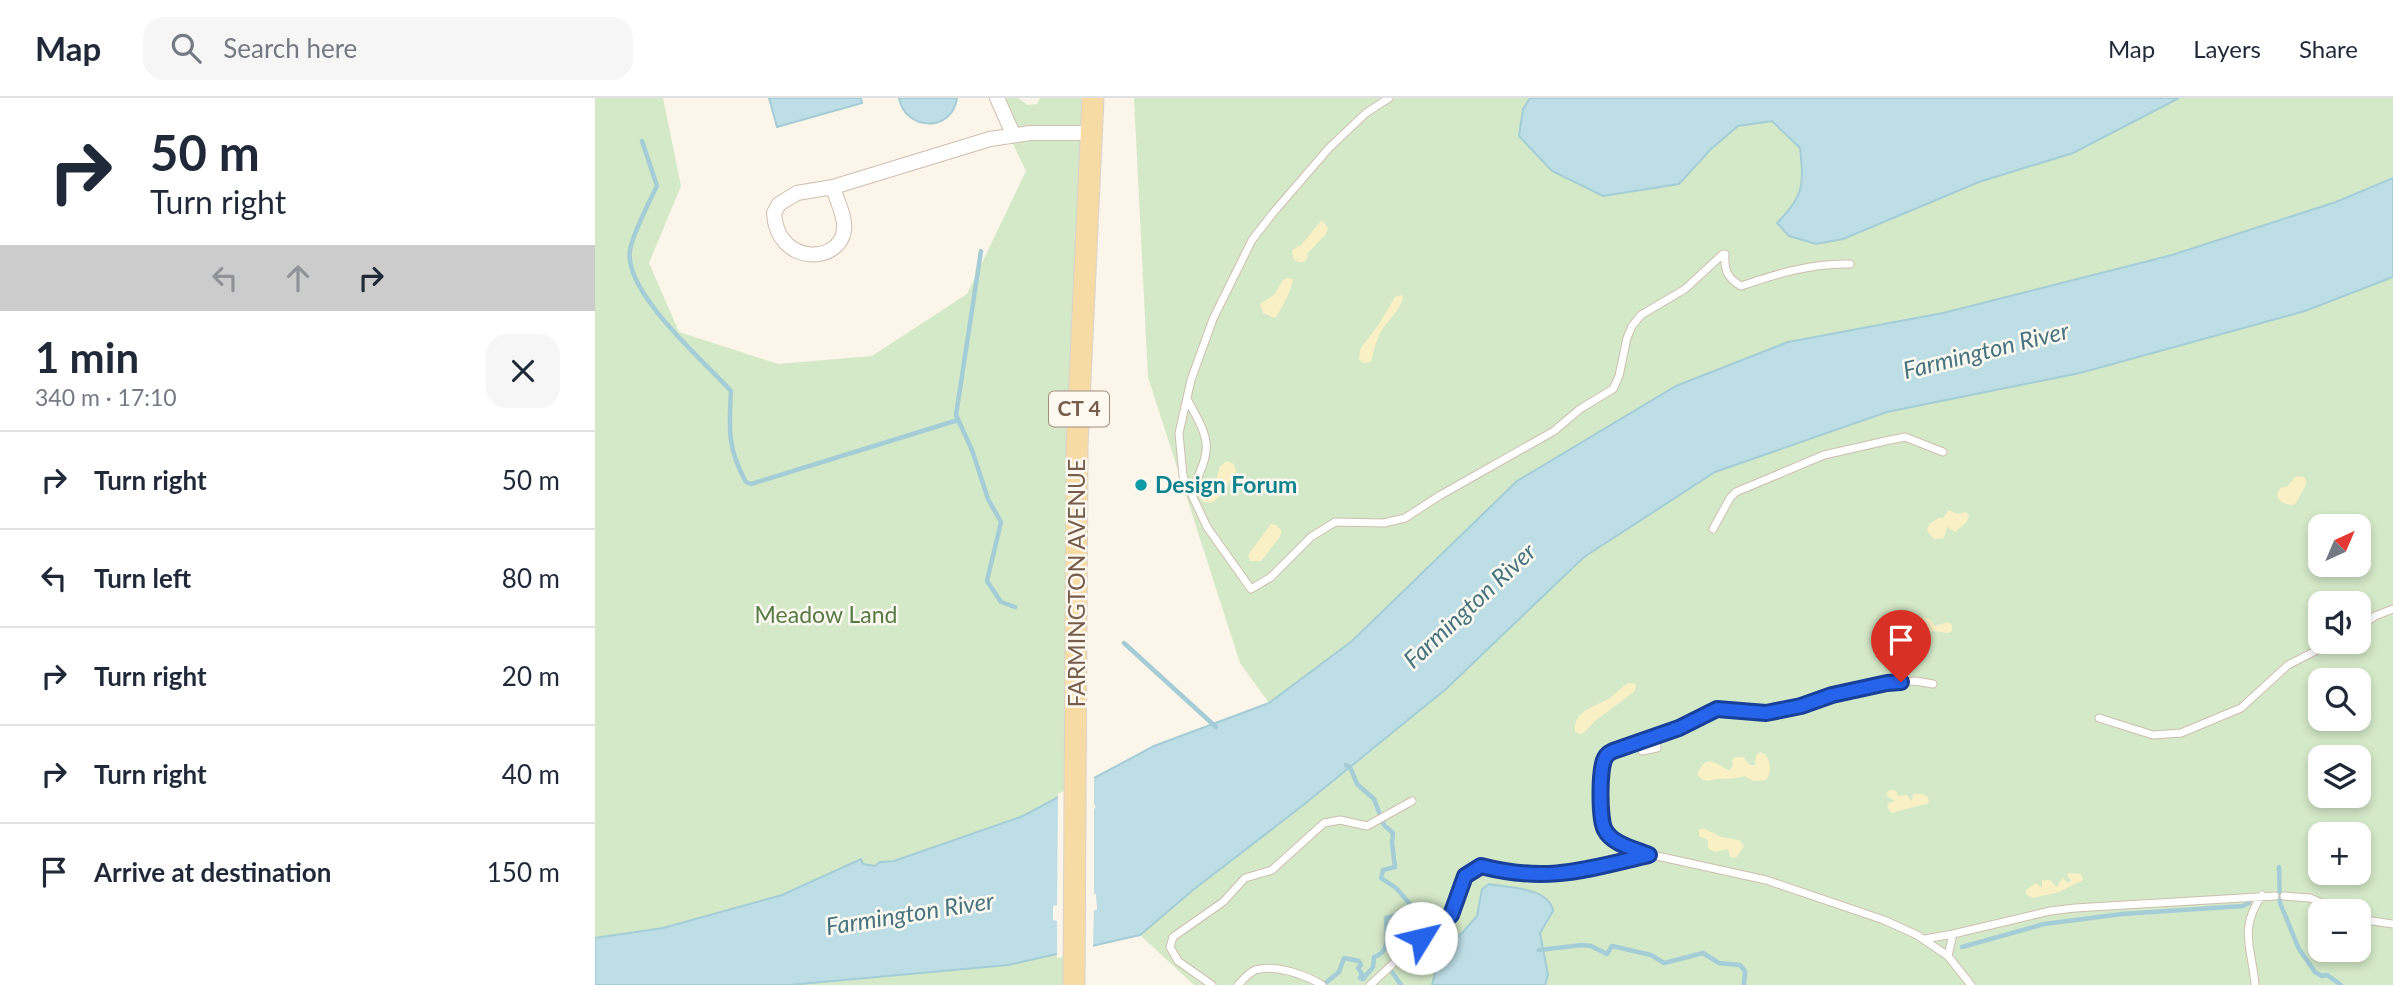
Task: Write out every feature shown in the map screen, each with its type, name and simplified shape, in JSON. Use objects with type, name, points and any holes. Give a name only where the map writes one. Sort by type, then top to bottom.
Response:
[{"type":"main road","name":"FARMINGTON AVENUE","points":[[1074,985],[1077,445],[1093,98]]},
{"type":"street","points":[[997,98],[1013,134]]},
{"type":"street","points":[[833,187],[844,226],[842,237],[832,248],[818,254],[806,254],[792,249],[780,235],[775,218],[776,209],[791,196],[833,187],[1013,134],[1091,133]]},
{"type":"lane","points":[[1388,98],[1366,113],[1329,148],[1252,240],[1213,318],[1187,398],[1179,433],[1183,476],[1207,527],[1251,589],[1271,577],[1311,537],[1335,522],[1384,523],[1405,518],[1554,431],[1580,409],[1613,389],[1619,376],[1627,338],[1641,315],[1685,289],[1723,254],[1729,280],[1741,286],[1809,267],[1850,264]]},
{"type":"lane","points":[[1187,398],[1208,441],[1207,455],[1191,493]]},
{"type":"lane","points":[[1713,529],[1736,492],[1824,455],[1905,437],[1943,452]]},
{"type":"lane","points":[[2371,618],[2393,609]]},
{"type":"lane","points":[[2099,718],[2153,735],[2181,733],[2241,708],[2288,665],[2310,654]]},
{"type":"lane","points":[[1933,684],[1915,681],[1887,683],[1766,713],[1717,709],[1679,728],[1606,755],[1602,766],[1602,820],[1605,832],[1615,840],[1649,855],[1766,880],[1884,920],[1925,939],[1948,956],[1971,985]]},
{"type":"lane","points":[[1705,714],[1717,701]]},
{"type":"lane","points":[[1766,713],[1770,724]]},
{"type":"lane","points":[[1638,743],[1642,751],[1657,748],[1656,736]]},
{"type":"lane","points":[[1647,740],[1650,749]]},
{"type":"lane","points":[[1212,985],[1178,961],[1170,947],[1173,937],[1223,902],[1245,878],[1272,870],[1324,823],[1340,820],[1367,826],[1412,801]]},
{"type":"lane","points":[[1370,985],[1421,938],[1451,915],[1465,876],[1481,866],[1506,873],[1548,876],[1574,873],[1649,855]]},
{"type":"lane","points":[[2255,985],[2247,931],[2249,917],[2262,895]]},
{"type":"lane","points":[[1925,939],[2050,911],[2275,896]]},
{"type":"lane","points":[[2284,896],[2313,899]]},
{"type":"lane","points":[[2371,921],[2393,924]]},
{"type":"lane","points":[[1948,956],[1953,934]]},
{"type":"lane","points":[[1238,985],[1253,971],[1262,969],[1307,976],[1321,984]]},
{"type":"green space","name":"Meadow Land","points":[[595,98],[663,98],[681,186],[649,263],[679,332],[778,364],[872,356],[967,294],[1026,171],[991,98],[1018,98],[1028,105],[1037,104],[1040,98],[1093,98],[1075,788],[1023,816],[894,861],[880,862],[875,866],[852,864],[782,895],[663,928],[642,939],[595,943]]},
{"type":"green space","points":[[1134,98],[2393,98],[2393,178],[2336,202],[2172,255],[1943,313],[1788,342],[1352,641],[1269,703],[1240,663],[1148,377]]},
{"type":"green space","points":[[2393,277],[2393,985],[1194,985],[1140,935],[1446,689],[1584,557],[1716,472],[1887,412],[2080,373],[2305,311]]},
{"type":"green space","points":[[1074,950],[1074,985],[789,985],[1008,965]]},
{"type":"sand","points":[[1322,220],[1328,228],[1326,234],[1307,254],[1304,262],[1298,262],[1293,258],[1292,250],[1301,245]]},
{"type":"sand","points":[[1293,279],[1292,284],[1278,314],[1275,318],[1263,313],[1260,304],[1274,295],[1283,280]]},
{"type":"sand","points":[[1401,295],[1402,301],[1380,333],[1371,362],[1363,363],[1359,360],[1360,349],[1395,297]]},
{"type":"sand","points":[[1227,461],[1234,464],[1236,471],[1222,494],[1212,503],[1203,502],[1201,496],[1206,488],[1216,481],[1220,466]]},
{"type":"sand","points":[[2296,476],[2304,477],[2307,483],[2296,503],[2285,503],[2277,494],[2280,488],[2288,486]]},
{"type":"sand","points":[[1949,510],[1957,514],[1966,512],[1969,516],[1966,523],[1955,532],[1947,527],[1944,538],[1934,539],[1927,531],[1929,524],[1943,518]]},
{"type":"sand","points":[[1271,524],[1282,531],[1279,538],[1261,561],[1250,561],[1248,555]]},
{"type":"sand","points":[[1907,616],[1918,624],[1924,617],[1930,619],[1935,626],[1948,622],[1952,625],[1952,631],[1921,634],[1909,630],[1902,633],[1899,630],[1900,623]]},
{"type":"sand","points":[[1628,683],[1636,684],[1635,691],[1595,721],[1585,732],[1575,732],[1575,725],[1581,714],[1610,698]]},
{"type":"sand","points":[[1760,752],[1765,754],[1770,763],[1766,780],[1753,781],[1745,776],[1706,781],[1697,774],[1705,763],[1709,762],[1730,770],[1733,766],[1732,760],[1736,757],[1743,757],[1750,765],[1755,765],[1756,755]]},
{"type":"sand","points":[[1889,790],[1895,790],[1899,796],[1907,795],[1911,801],[1914,794],[1923,794],[1928,797],[1929,803],[1891,813],[1887,806],[1895,801],[1886,795]]},
{"type":"sand","points":[[1703,828],[1721,837],[1739,840],[1744,846],[1736,858],[1730,857],[1728,849],[1713,851],[1708,848],[1708,840],[1699,836],[1699,830]]},
{"type":"sand","points":[[2081,874],[2083,880],[2059,892],[2033,898],[2026,894],[2026,890],[2036,883],[2042,888],[2042,880],[2050,880],[2057,887],[2062,878],[2068,883],[2071,880],[2067,875]]},
{"type":"water","points":[[769,98],[861,98],[862,103],[777,127]]},
{"type":"water","points":[[899,98],[957,98],[947,117],[928,124],[910,117]]},
{"type":"water","points":[[1530,98],[2179,98],[2073,153],[1979,182],[1843,239],[1816,244],[1789,236],[1777,223],[1797,197],[1802,172],[1800,148],[1772,121],[1738,126],[1711,149],[1679,184],[1603,196],[1552,171],[1519,136],[1523,109]]},
{"type":"water","name":"Farmington River","points":[[2393,178],[2393,277],[2305,311],[2080,373],[1887,412],[1715,472],[1584,557],[1446,689],[1140,935],[1008,965],[789,985],[595,985],[595,938],[663,928],[782,895],[861,859],[863,864],[875,866],[880,862],[894,861],[1023,816],[1154,746],[1269,703],[1352,641],[1517,481],[1676,386],[1788,342],[1943,313],[2172,255],[2336,202]]},
{"type":"water","points":[[1489,884],[1527,890],[1544,897],[1550,903],[1553,911],[1540,933],[1548,975],[1545,985],[1432,985],[1440,953],[1477,916],[1482,889]]},
{"type":"pier","points":[[1094,774],[1094,894],[1097,910],[1094,910],[1093,949],[1057,958],[1057,921],[1053,920],[1053,906],[1057,905],[1058,794]]},
{"type":"waterway","points":[[642,141],[657,186],[632,243],[631,267],[639,286],[668,325],[731,391],[732,448],[746,482],[751,484],[958,420]]},
{"type":"waterway","points":[[981,251],[956,415],[972,450],[988,499],[1001,522],[987,581],[1001,602],[1015,607]]},
{"type":"waterway","points":[[1124,643],[1216,727]]},
{"type":"waterway","points":[[1323,985],[1339,972],[1344,958],[1359,961],[1361,965],[1358,968],[1362,974],[1360,978],[1363,979],[1373,967],[1374,957],[1386,946],[1386,918],[1405,913],[1410,904],[1396,888],[1381,878],[1383,870],[1395,867],[1393,833],[1384,825],[1374,799],[1357,784],[1350,767],[1346,765]]},
{"type":"waterway","points":[[2279,867],[2280,903],[2299,949],[2315,972],[2322,976],[2327,975],[2341,985]]},
{"type":"waterway","points":[[1962,947],[2044,924],[2122,914],[2243,906],[2249,903]]},
{"type":"waterway","points":[[1539,950],[1582,945],[1591,946],[1607,954],[1612,946],[1651,955],[1664,963],[1703,953],[1719,963],[1740,965],[1745,971],[1744,985]]},
{"type":"waterway","points":[[1392,972],[1401,985]]},
{"type":"place","name":"Design Forum","points":[[1141,485]]},
{"type":"route","points":[[1421,938],[1451,915],[1465,876],[1469,871],[1481,866],[1506,873],[1548,876],[1574,873],[1649,855],[1615,840],[1605,832],[1602,820],[1602,766],[1606,755],[1613,751],[1679,728],[1717,709],[1766,713],[1801,706],[1832,695],[1901,682]]}]
